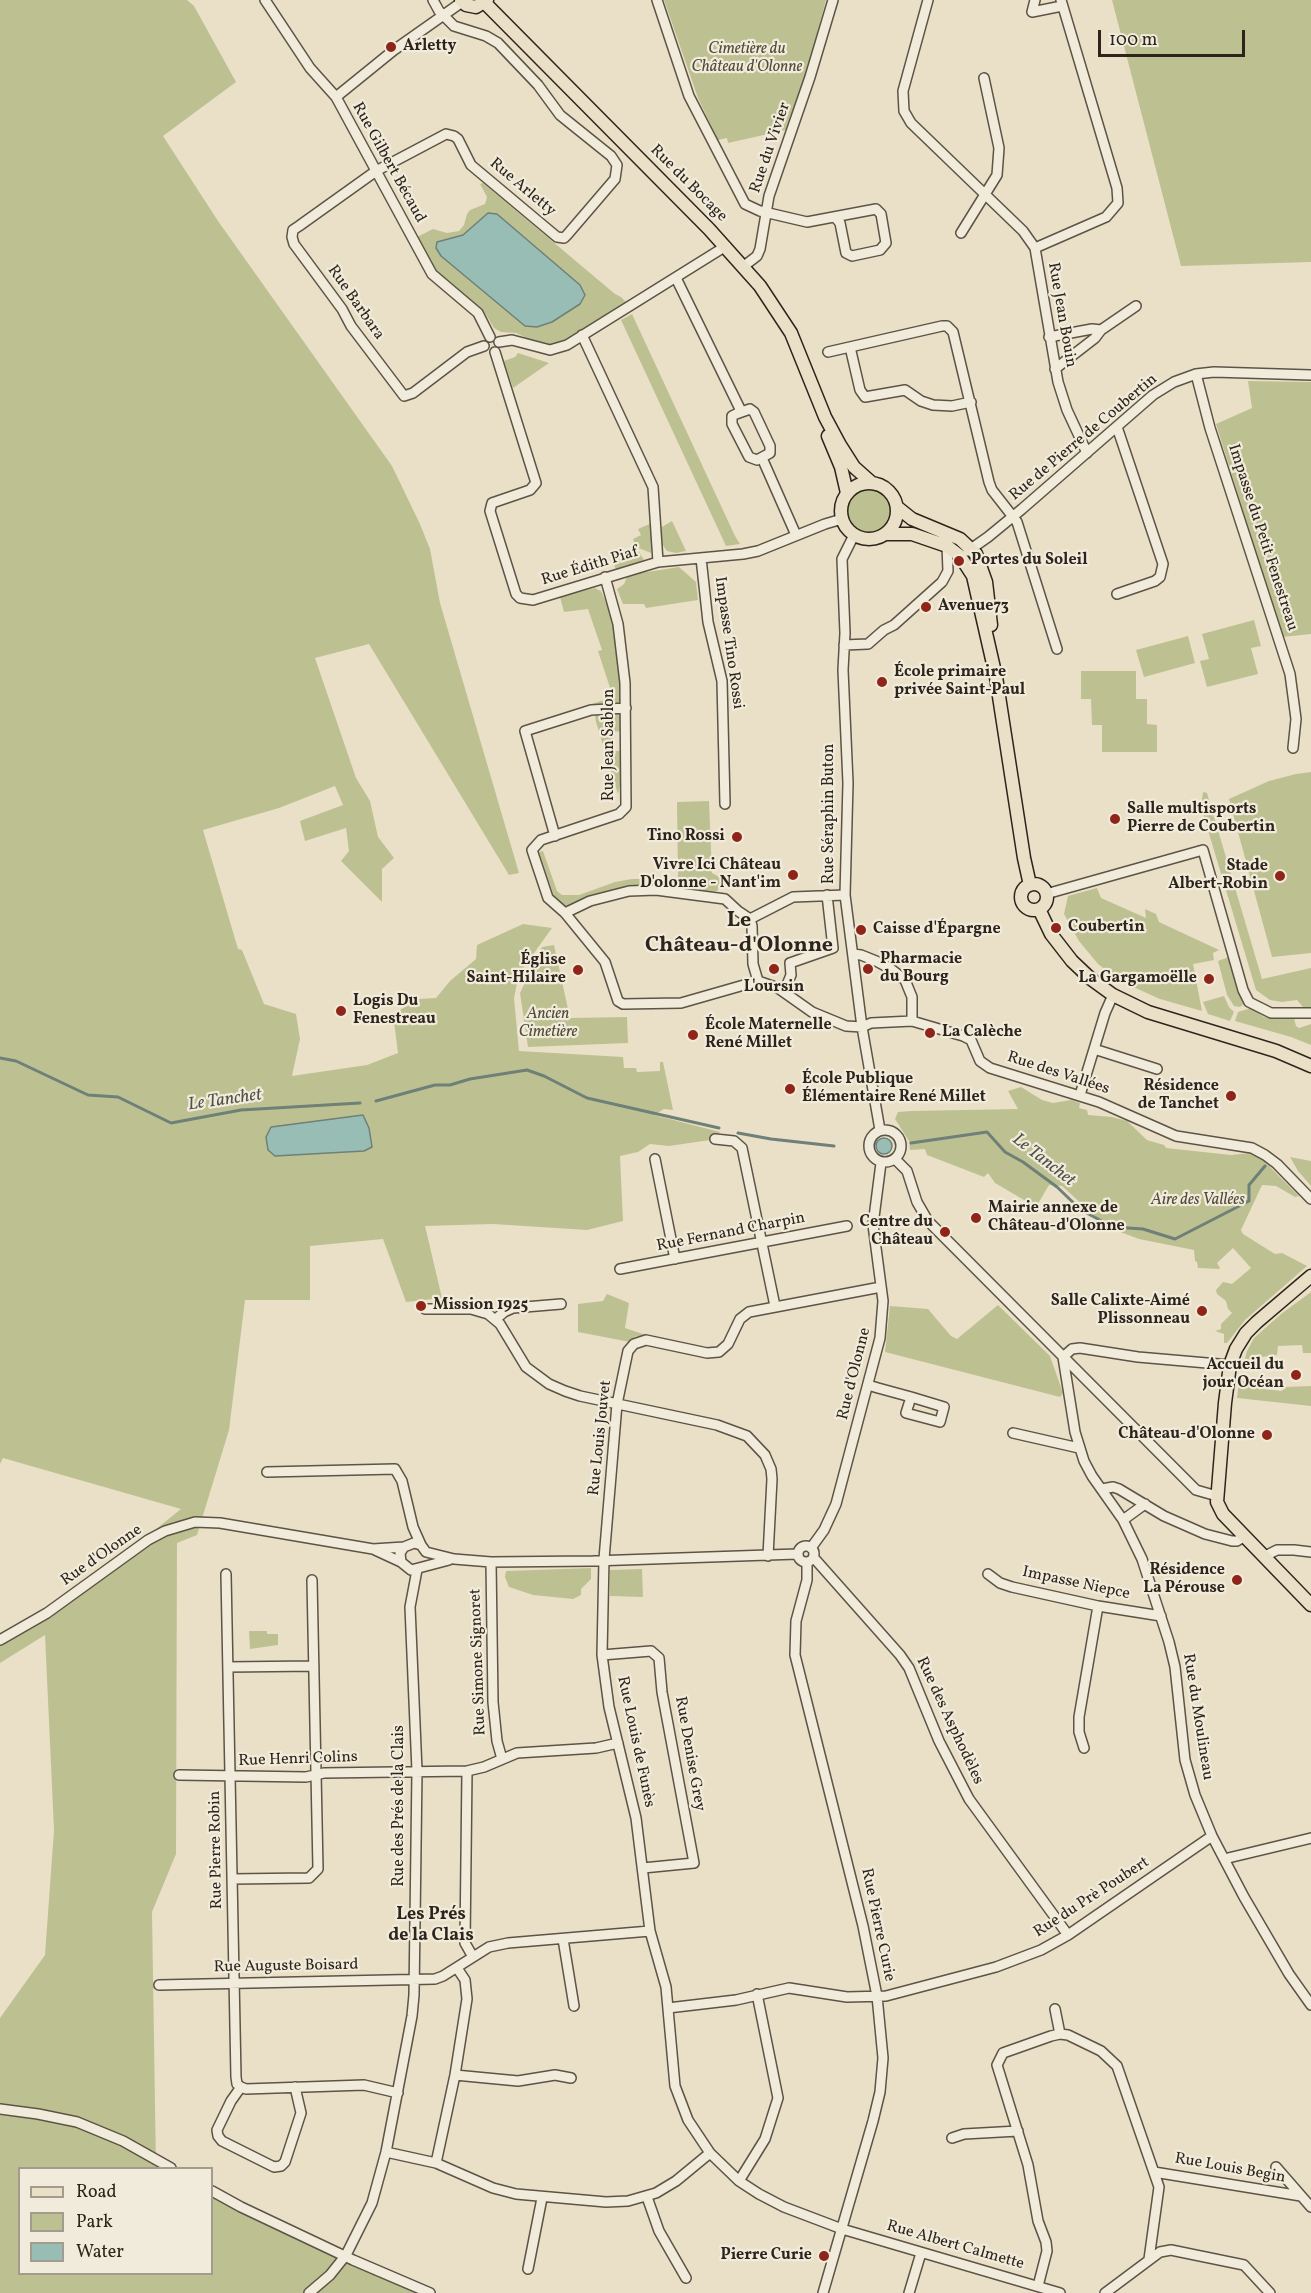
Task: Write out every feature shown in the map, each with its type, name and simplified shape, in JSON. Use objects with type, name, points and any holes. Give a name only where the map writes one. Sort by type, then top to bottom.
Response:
[{"type":"main road","points":[[462,1],[466,5],[476,7],[486,1]]},
{"type":"main road","name":"Rue du Bocage","points":[[486,1],[726,246],[760,285],[791,333],[825,417],[854,467],[872,483]]},
{"type":"main road","name":"Rue du Bocage","points":[[825,417],[828,436],[841,467],[847,494]]},
{"type":"main road","points":[[996,677],[986,582],[980,561],[971,548],[950,534],[912,519],[897,507],[888,491],[872,483],[858,485],[847,494],[842,506],[842,519],[854,535],[870,539],[886,534],[912,534],[947,546],[960,556],[977,585],[996,677],[1030,885]]},
{"type":"main road","points":[[886,534],[895,522],[897,507]]},
{"type":"main road","points":[[1030,885],[1038,885],[1046,894],[1046,901],[1039,909],[1031,909],[1022,901],[1024,890],[1030,885]]},
{"type":"main road","points":[[1039,909],[1051,934],[1072,961],[1113,995],[1148,1011],[1276,1051],[1311,1066]]},
{"type":"main road","points":[[1310,1278],[1263,1316],[1246,1333],[1236,1349],[1230,1365],[1217,1496],[1219,1508],[1311,1605]]},
{"type":"street","points":[[265,0],[310,68],[336,98]]},
{"type":"street","points":[[433,0],[444,16]]},
{"type":"street","points":[[657,0],[686,90],[745,204],[798,222],[835,218],[876,209],[881,214],[886,243],[880,250],[852,256],[846,253],[840,223],[835,218]]},
{"type":"street","name":"Rue du Vivier","points":[[744,266],[757,256],[760,249],[765,211],[808,85],[832,0]]},
{"type":"street","name":"Rue Jean Bouin","points":[[928,0],[903,91],[904,111],[911,123],[1023,231],[1035,248],[1055,369],[1067,410],[1087,453]]},
{"type":"street","points":[[1035,0],[1032,12],[1061,3],[1117,188],[1118,203],[1106,217],[1035,248]]},
{"type":"street","name":"Rue Gilbert Bécaud","points":[[462,1],[394,50],[336,98],[432,274],[478,314],[490,337]]},
{"type":"street","name":"Rue Arletty","points":[[376,171],[442,135],[454,136],[471,165],[554,235],[561,238],[567,236],[617,175],[617,165],[611,156],[560,115],[538,84],[498,43],[486,36],[459,29],[444,16]]},
{"type":"street","points":[[961,233],[997,175],[999,148],[984,78]]},
{"type":"street","name":"Rue Barbara","points":[[376,171],[293,230],[294,244],[342,309],[351,326],[404,396],[413,393],[467,352],[484,346]]},
{"type":"street","points":[[499,342],[512,340],[550,350],[567,345],[726,246]]},
{"type":"street","points":[[676,278],[741,411]]},
{"type":"street","points":[[1055,369],[1095,338],[1101,330],[1136,306]]},
{"type":"street","points":[[828,352],[947,326],[955,337],[989,482],[992,490],[1014,516],[1057,649]]},
{"type":"street","points":[[1048,337],[1092,329],[1101,330]]},
{"type":"street","points":[[582,334],[653,487],[657,562]]},
{"type":"street","points":[[490,337],[494,337],[499,342],[499,347],[495,352],[487,351],[484,346],[486,339],[490,337]]},
{"type":"street","points":[[850,347],[860,390],[865,397],[905,390],[921,401],[933,405],[952,406],[971,402]]},
{"type":"street","name":"Rue Édith Piaf","points":[[495,352],[536,483],[534,488],[492,503],[490,511],[516,594],[520,598],[533,600],[657,562],[758,551],[842,519]]},
{"type":"street","name":"Rue de Pierre de Coubertin","points":[[960,556],[1014,516],[1153,395],[1174,382],[1196,374],[1214,372],[1245,371],[1311,375]]},
{"type":"street","name":"Impasse du Petit Fenestreau","points":[[1196,374],[1210,428],[1290,674],[1296,719],[1293,748]]},
{"type":"street","points":[[750,409],[754,412],[770,446],[770,453],[762,458],[757,460],[749,458],[732,424],[732,416],[750,409]]},
{"type":"street","points":[[1117,427],[1163,564],[1163,571],[1155,581],[1118,594]]},
{"type":"street","points":[[762,458],[796,535]]},
{"type":"street","name":"Rue Séraphin Buton","points":[[854,535],[842,559],[843,679],[848,783],[845,895],[862,1027],[880,1130]]},
{"type":"street","points":[[844,645],[862,645],[873,640],[942,582],[948,571],[947,546]]},
{"type":"street","name":"Impasse Tino Rossi","points":[[701,558],[708,622],[722,681],[725,804]]},
{"type":"street","name":"Rue Jean Sablon","points":[[565,913],[548,898],[532,850],[537,843],[624,812],[626,807],[626,708],[618,624],[604,577]]},
{"type":"street","points":[[555,836],[525,731],[591,710],[626,708]]},
{"type":"street","points":[[1046,894],[1203,850],[1243,990],[1249,1002],[1271,1014],[1311,1013]]},
{"type":"street","points":[[758,981],[753,964],[750,919],[725,898],[656,890],[629,891],[590,902],[565,913],[606,962],[618,1000],[623,1004],[681,1003],[758,981],[765,982],[784,992],[812,1012],[846,1026],[862,1027]]},
{"type":"street","points":[[784,992],[791,975],[790,963],[832,948],[827,895]]},
{"type":"street","points":[[750,919],[793,897],[845,895]]},
{"type":"street","points":[[853,954],[876,961],[905,980],[912,997],[912,1021]]},
{"type":"street","points":[[1080,1095],[1113,995]]},
{"type":"street","name":"Rue des Vallées","points":[[862,1027],[871,1023],[912,1021],[968,1037],[980,1061],[990,1068],[1080,1095],[1176,1136],[1252,1148],[1265,1155],[1311,1199]]},
{"type":"street","points":[[1094,1049],[1157,1069]]},
{"type":"street","points":[[880,1130],[891,1131],[899,1138],[901,1149],[895,1159],[881,1162],[872,1157],[868,1147],[871,1137],[880,1130]]},
{"type":"street","points":[[715,1139],[734,1141],[742,1148],[775,1306]]},
{"type":"street","points":[[655,1159],[675,1259]]},
{"type":"street","points":[[895,1159],[909,1175],[917,1202],[928,1221],[1196,1490],[1217,1496]]},
{"type":"street","name":"Rue d'Olonne","points":[[0,1640],[47,1613],[148,1540],[165,1531],[195,1522],[220,1523],[372,1549],[406,1545],[424,1548],[454,1559],[491,1562],[768,1556],[797,1554],[803,1546],[811,1548],[824,1530],[836,1504],[882,1325],[881,1287],[873,1225],[881,1162]]},
{"type":"street","name":"Rue Fernand Charpin","points":[[620,1269],[847,1226]]},
{"type":"street","name":"Rue Louis Jouvet","points":[[604,1559],[617,1404],[628,1351],[634,1344],[646,1340],[707,1353],[719,1352],[728,1344],[744,1315],[775,1306],[881,1287]]},
{"type":"street","points":[[496,1319],[513,1308],[561,1304]]},
{"type":"street","points":[[424,1309],[479,1311],[496,1319],[520,1360],[549,1384],[580,1396],[735,1430],[757,1445],[765,1455],[771,1469],[772,1479],[768,1556]]},
{"type":"street","points":[[1063,1357],[1072,1349],[1080,1348],[1138,1357],[1230,1365]]},
{"type":"street","name":"Rue du Moulineau","points":[[1063,1357],[1079,1448],[1092,1476],[1123,1520],[1142,1559],[1161,1616],[1174,1661],[1186,1765],[1195,1795],[1224,1859],[1277,1953],[1311,2006]]},
{"type":"street","points":[[1070,1399],[1072,1387],[1080,1374]]},
{"type":"street","points":[[868,1385],[911,1397]]},
{"type":"street","points":[[1013,1433],[1079,1448]]},
{"type":"street","points":[[267,1472],[395,1469],[402,1481],[413,1527],[427,1559],[421,1568]]},
{"type":"street","points":[[1102,1489],[1113,1487],[1164,1516],[1205,1534],[1232,1541],[1245,1536]]},
{"type":"street","points":[[1123,1520],[1145,1504]]},
{"type":"street","points":[[403,1565],[400,1553],[413,1527]]},
{"type":"street","points":[[797,1554],[800,1560],[810,1560],[814,1552],[811,1548]]},
{"type":"street","name":"Rue d'Olonne","points":[[372,1549],[403,1565],[421,1568],[454,1559]]},
{"type":"street","points":[[1265,1556],[1277,1550],[1311,1552]]},
{"type":"street","name":"Rue Louis de Funès","points":[[604,1559],[602,1655],[609,1707],[631,1792],[651,1931],[666,1987],[675,2086],[688,2120],[710,2153]]},
{"type":"street","name":"Rue des Asphodèles","points":[[810,1560],[894,1648],[909,1668],[939,1741],[969,1799],[1068,1935]]},
{"type":"street","name":"Rue Pierre Curie","points":[[810,1560],[796,1620],[795,1655],[863,1926],[877,1996],[883,2058],[880,2092],[823,2293]]},
{"type":"street","name":"Rue Simone Signoret","points":[[491,1562],[493,1702],[497,1741],[502,1759]]},
{"type":"street","name":"Rue des Prés de la Clais","points":[[309,2293],[330,2275],[346,2255],[372,2203],[386,2152],[412,2016],[417,1771],[410,1629],[411,1598],[403,1565]]},
{"type":"street","name":"Rue des Prés de la Clais","points":[[411,1598],[421,1568]]},
{"type":"street","name":"Rue Pierre Robin","points":[[226,1574],[236,2077],[237,2084],[242,2087]]},
{"type":"street","name":"Impasse Niepce","points":[[988,1574],[999,1583],[1098,1606],[1161,1616]]},
{"type":"street","points":[[232,1879],[309,1878],[318,1869],[312,1580]]},
{"type":"street","points":[[1084,1748],[1079,1732],[1079,1718],[1098,1606]]},
{"type":"street","name":"Rue Denise Grey","points":[[602,1655],[651,1651],[659,1658],[662,1692],[694,1863],[643,1869]]},
{"type":"street","points":[[228,1667],[314,1666]]},
{"type":"street","name":"Rue Henri Colins","points":[[179,1775],[316,1776],[324,1773],[466,1771],[528,1752],[596,1748],[618,1743]]},
{"type":"street","points":[[466,1771],[465,1943],[473,1957]]},
{"type":"street","name":"Rue du Prè Poubert","points":[[668,2008],[730,2001],[789,1988],[847,1997],[886,1996],[996,1967],[1041,1950],[1068,1935],[1212,1836]]},
{"type":"street","points":[[1224,1859],[1311,1838]]},
{"type":"street","name":"Rue Auguste Boisard","points":[[159,1985],[435,1979],[489,1947],[508,1943],[651,1931]]},
{"type":"street","points":[[563,1939],[574,2006]]},
{"type":"street","points":[[436,2163],[455,2075],[467,1999],[465,1980],[457,1968]]},
{"type":"street","points":[[739,2181],[765,2139],[778,2098],[757,1994]]},
{"type":"street","points":[[1055,2009],[1060,2034]]},
{"type":"street","points":[[1038,2286],[1047,2247],[1038,2221],[1029,2164],[997,2065],[1003,2053],[1060,2034],[1101,2051],[1117,2066],[1159,2187],[1149,2259]]},
{"type":"street","points":[[455,2075],[518,2081],[555,2075],[571,2078]]},
{"type":"street","points":[[295,2087],[301,2113],[285,2162],[281,2166],[274,2167],[222,2141],[218,2136],[217,2130],[231,2101],[242,2087],[246,2089],[295,2087],[364,2085],[398,2093]]},
{"type":"street","points":[[0,2109],[86,2124],[123,2141],[168,2167]]},
{"type":"street","points":[[952,2138],[964,2134],[1018,2131]]},
{"type":"street","points":[[386,2152],[436,2163],[504,2191],[542,2198],[618,2202],[647,2197],[676,2181],[710,2153]]},
{"type":"street","name":"Rue Albert Calmette","points":[[710,2153],[739,2181],[784,2206],[842,2229],[1060,2293]]},
{"type":"street","points":[[1276,2167],[1311,2207]]},
{"type":"street","name":"Rue Louis Begin","points":[[1154,2172],[1301,2196]]},
{"type":"street","points":[[213,2192],[256,2215],[430,2293]]},
{"type":"street","points":[[647,2197],[659,2231],[686,2278]]},
{"type":"street","points":[[528,2269],[542,2198]]},
{"type":"street","points":[[1105,2293],[1149,2259],[1160,2252],[1171,2250],[1238,2263],[1249,2269],[1270,2293]]},
{"type":"street","points":[[909,2293],[921,2253]]},
{"type":"green space","points":[[0,0],[187,0],[194,6],[236,82],[163,136],[218,221],[392,466],[430,549],[440,603],[519,873],[509,875],[369,644],[315,658],[356,778],[370,801],[378,837],[394,858],[382,869],[382,902],[341,861],[349,851],[346,828],[305,841],[300,821],[343,805],[335,786],[279,808],[203,830],[238,949],[242,950],[264,1004],[296,1014],[300,1039],[292,1076],[367,1065],[398,1053],[393,1014],[419,999],[436,998],[450,981],[476,959],[477,945],[523,924],[552,928],[519,974],[514,998],[519,1051],[623,1057],[624,1068],[636,1068],[637,1072],[660,1071],[660,1062],[663,1062],[673,1110],[664,1109],[654,1115],[720,1132],[710,1140],[669,1146],[650,1144],[638,1152],[620,1156],[623,1221],[587,1230],[493,1224],[425,1226],[442,1298],[406,1302],[383,1239],[310,1246],[310,1300],[245,1300],[229,1430],[197,1535],[177,1543],[176,1854],[152,1912],[156,2167],[18,2167],[18,2275],[213,2275],[213,2196],[348,2262],[420,2293],[0,2293],[0,2018],[45,1955],[54,1830],[45,1635],[0,1663],[0,1637],[39,1623],[181,1509],[3,1458],[0,1464]]},
{"type":"green space","name":"Cimetière du Château d'Olonne","points":[[664,0],[826,0],[804,82],[786,130],[728,143],[727,138],[718,140],[698,98]]},
{"type":"green space","points":[[1112,0],[1311,0],[1311,262],[1181,266]]},
{"type":"green space","points":[[483,183],[627,303],[556,345],[541,345],[516,333],[501,332],[494,328],[485,313],[435,272],[415,238],[433,229],[447,233],[459,231],[470,210],[485,204],[487,197],[480,184]]},
{"type":"green space","points":[[632,314],[740,544],[726,546],[621,320]]},
{"type":"green space","points":[[518,353],[549,363],[513,388],[504,361],[515,357]]},
{"type":"green space","points":[[1248,381],[1311,382],[1311,634],[1282,637],[1216,424],[1252,408]]},
{"type":"green space","points":[[869,488],[885,495],[892,511],[885,527],[869,534],[853,527],[846,511],[853,495]]},
{"type":"green space","points":[[672,521],[686,551],[676,553],[667,551],[662,544],[662,527]]},
{"type":"green space","points":[[652,523],[651,553],[636,547],[633,539],[641,535],[638,529]]},
{"type":"green space","points":[[639,552],[644,560],[616,570],[613,561]]},
{"type":"green space","points":[[679,567],[696,582],[698,600],[646,608],[644,604],[623,604],[617,589],[624,584],[628,575]]},
{"type":"green space","points":[[595,588],[601,591],[614,628],[621,702],[618,706],[592,704],[613,697],[598,651],[602,650],[588,609],[564,612],[560,597]]},
{"type":"green space","points":[[1254,620],[1261,646],[1251,648],[1258,674],[1207,687],[1200,661],[1209,659],[1202,634]]},
{"type":"green space","points":[[1188,636],[1195,663],[1144,677],[1136,650]]},
{"type":"green space","points":[[1081,671],[1136,671],[1136,699],[1147,699],[1147,724],[1157,725],[1157,752],[1102,752],[1102,725],[1092,725],[1091,699],[1081,699]]},
{"type":"green space","points":[[618,713],[621,716],[621,731],[613,732],[614,751],[621,751],[621,781],[618,794],[595,715]]},
{"type":"green space","name":"Stade Albert-Robin","points":[[1311,772],[1311,953],[1272,957],[1229,799],[1269,781]]},
{"type":"green space","points":[[1203,792],[1207,793],[1262,979],[1311,968],[1311,1008],[1303,1007],[1297,1000],[1282,1002],[1270,1000],[1256,990],[1201,807]]},
{"type":"green space","points":[[709,801],[712,873],[721,878],[717,891],[711,892],[682,885],[629,887],[566,906],[562,906],[555,899],[539,852],[543,851],[557,891],[562,895],[579,895],[615,882],[632,879],[678,879],[677,802]]},
{"type":"green space","points":[[1097,888],[1101,898],[1146,918],[1145,909],[1156,914],[1159,922],[1219,950],[1213,953],[1214,960],[1193,964],[1202,1011],[1160,999],[1122,982],[1098,964],[1079,941],[1064,914],[1068,896]]},
{"type":"green space","name":"Ancien Cimetière","points":[[554,945],[570,1018],[627,1017],[628,1043],[528,1047],[520,993],[542,947]]},
{"type":"green space","points":[[1229,957],[1244,1004],[1240,1007],[1234,1006],[1227,995],[1218,961]]},
{"type":"green space","points":[[1224,996],[1234,1012],[1230,1021],[1208,1014],[1203,1002]]},
{"type":"green space","points":[[1251,1008],[1264,1017],[1294,1018],[1299,1028],[1311,1024],[1311,1045],[1235,1021],[1238,1012]]},
{"type":"green space","name":"Aire des Vallées","points":[[1021,1087],[1042,1100],[1053,1103],[1071,1100],[1080,1103],[1079,1108],[1087,1110],[1088,1115],[1127,1121],[1147,1140],[1164,1145],[1166,1148],[1231,1155],[1250,1153],[1262,1159],[1299,1196],[1295,1197],[1276,1186],[1262,1185],[1241,1230],[1243,1234],[1275,1254],[1282,1253],[1307,1266],[1245,1320],[1227,1343],[1224,1343],[1224,1334],[1215,1331],[1221,1329],[1221,1324],[1232,1313],[1226,1301],[1217,1294],[1216,1290],[1223,1282],[1232,1284],[1251,1268],[1233,1248],[1217,1263],[1219,1269],[1198,1268],[1194,1250],[1139,1239],[1107,1227],[1062,1186],[1049,1185],[1036,1207],[995,1183],[988,1173],[984,1177],[927,1155],[925,1149],[910,1150],[909,1141],[895,1119],[898,1112],[1018,1109],[1008,1091]]},
{"type":"green space","points":[[1290,1157],[1311,1161],[1311,1186],[1298,1171]]},
{"type":"green space","points":[[1311,1292],[1311,1353],[1303,1353],[1302,1345],[1278,1346],[1277,1355],[1262,1357],[1262,1369],[1242,1369],[1247,1351],[1254,1338]]},
{"type":"green space","points":[[607,1294],[629,1303],[625,1328],[646,1335],[634,1337],[630,1342],[578,1332],[578,1304],[603,1301]]},
{"type":"green space","points":[[998,1305],[1050,1356],[1063,1393],[1060,1397],[885,1352],[890,1306],[928,1309],[951,1336],[957,1339]]},
{"type":"green space","points":[[1263,1380],[1263,1389],[1282,1391],[1284,1387],[1311,1386],[1311,1406],[1237,1398],[1239,1381]]},
{"type":"green space","points":[[591,1568],[591,1579],[581,1589],[581,1595],[573,1599],[533,1595],[509,1587],[505,1577],[506,1571]]},
{"type":"green space","points":[[642,1569],[643,1597],[610,1596],[610,1570]]},
{"type":"green space","points":[[249,1631],[267,1631],[267,1634],[278,1634],[278,1645],[250,1649]]},
{"type":"water","points":[[488,213],[497,214],[580,285],[585,295],[580,304],[552,322],[537,327],[525,326],[441,256],[436,248],[437,242],[463,235]]},
{"type":"water","points":[[363,1115],[369,1128],[372,1147],[364,1151],[275,1156],[268,1150],[266,1137],[271,1127]]},
{"type":"water","points":[[881,1138],[887,1138],[892,1146],[890,1152],[881,1154],[876,1149],[876,1143]]},
{"type":"waterway","name":"Le Tanchet","points":[[0,1058],[16,1061],[88,1095],[118,1097],[171,1123],[241,1110],[360,1103]]},
{"type":"waterway","name":"Le Tanchet","points":[[376,1101],[435,1085],[450,1085],[470,1079],[527,1070],[587,1098],[719,1128]]},
{"type":"waterway","name":"Le Tanchet","points":[[911,1143],[987,1132],[1005,1152],[1057,1187],[1081,1210],[1113,1227],[1143,1229],[1175,1239],[1249,1201],[1249,1185],[1265,1166]]},
{"type":"waterway","name":"Le Tanchet","points":[[738,1133],[834,1146]]},
{"type":"place","name":"Arletty","points":[[391,47]]},
{"type":"place","name":"Portes du Soleil","points":[[959,561]]},
{"type":"place","name":"Avenue73","points":[[926,607]]},
{"type":"place","name":"École primaire privée Saint-Paul","points":[[882,682]]},
{"type":"place","name":"Salle multisports Pierre de Coubertin","points":[[1115,819]]},
{"type":"place","name":"Tino Rossi","points":[[737,837]]},
{"type":"place","name":"Vivre Ici Château D'olonne - Nant'im","points":[[793,875]]},
{"type":"place","name":"Stade Albert-Robin","points":[[1280,876]]},
{"type":"place","name":"Coubertin","points":[[1056,928]]},
{"type":"place","name":"Caisse d'Épargne","points":[[861,930]]},
{"type":"place","name":"L'oursin","points":[[774,969]]},
{"type":"place","name":"Pharmacie du Bourg","points":[[868,969]]},
{"type":"place","name":"Église Saint-Hilaire","points":[[578,970]]},
{"type":"place","name":"La Gargamoëlle","points":[[1209,979]]},
{"type":"place","name":"Logis Du Fenestreau","points":[[341,1011]]},
{"type":"place","name":"La Calèche","points":[[930,1033]]},
{"type":"place","name":"École Maternelle René Millet","points":[[693,1035]]},
{"type":"place","name":"École Publique Élémentaire René Millet","points":[[790,1089]]},
{"type":"place","name":"Résidence de Tanchet","points":[[1231,1096]]},
{"type":"place","name":"Mairie annexe de Château-d'Olonne","points":[[976,1218]]},
{"type":"place","name":"Centre du Château","points":[[945,1232]]},
{"type":"place","name":"Mission 1925","points":[[421,1306]]},
{"type":"place","name":"Salle Calixte-Aimé Plissonneau","points":[[1202,1311]]},
{"type":"place","name":"Accueil du jour Océan","points":[[1296,1375]]},
{"type":"place","name":"Château-d'Olonne","points":[[1267,1435]]},
{"type":"place","name":"Résidence La Pérouse","points":[[1237,1580]]},
{"type":"place","name":"Pierre Curie","points":[[824,2256]]},
{"type":"district","name":"Le Château-d'Olonne","points":[[739,934]]},
{"type":"district","name":"Les Prés de la Clais","points":[[431,1926]]}]
